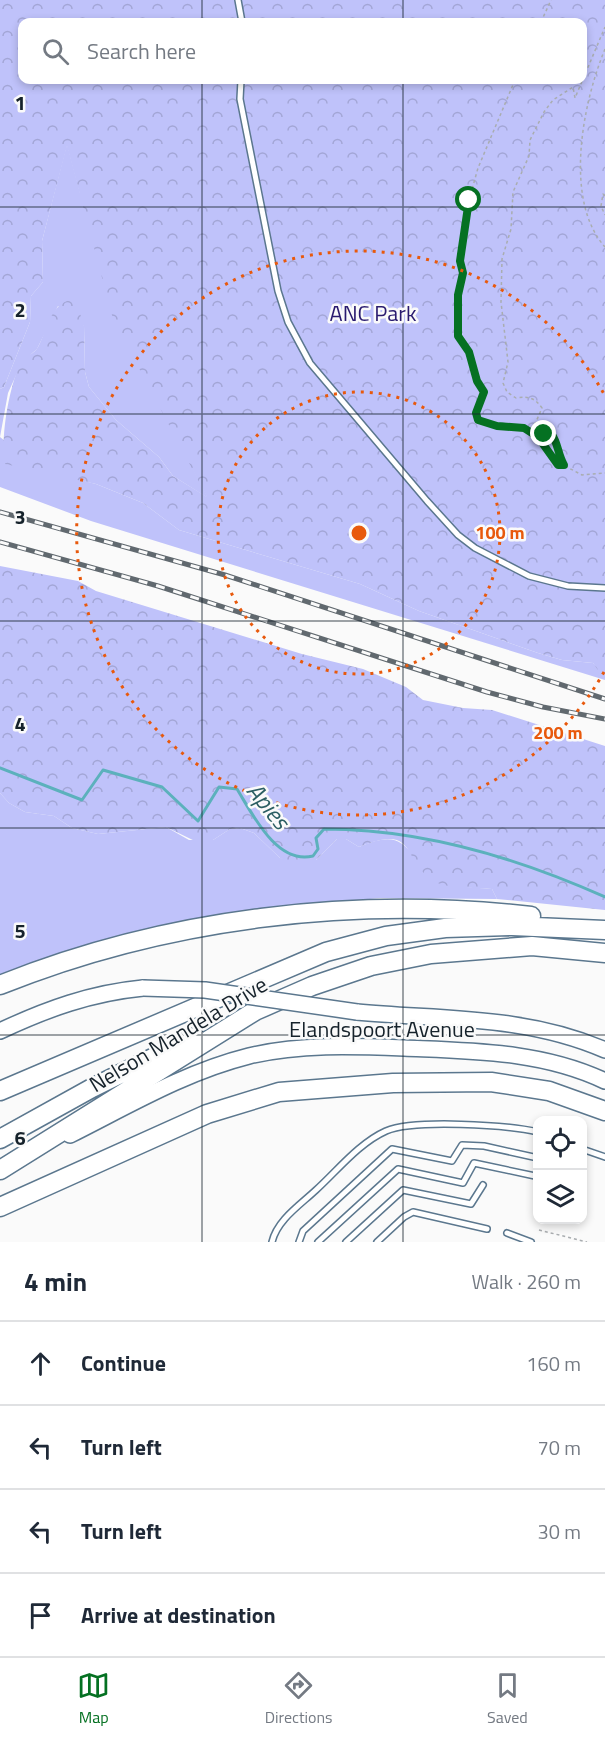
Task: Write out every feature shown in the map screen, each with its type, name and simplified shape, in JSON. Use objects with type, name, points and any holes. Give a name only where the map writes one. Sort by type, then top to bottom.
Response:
[{"type":"main road","points":[[0,985],[56,965],[178,932],[274,917],[348,911],[436,909],[508,913],[565,920],[605,929]]},
{"type":"main road","name":"Nelson Mandela Drive","points":[[0,1091],[326,952],[386,936],[445,928],[512,926],[605,929]]},
{"type":"main road","name":"Nelson Mandela Drive","points":[[0,1170],[255,1011],[312,986],[371,966],[431,954],[532,946],[605,953]]},
{"type":"main road","name":"Elandspoort Avenue","points":[[0,1031],[68,1002],[110,992],[144,988],[205,990],[357,1012],[515,1023],[565,1035],[605,1050]]},
{"type":"main road","points":[[0,1139],[182,1042],[255,1011]]},
{"type":"main road","name":"Elandspoort Avenue","points":[[0,1170],[174,1083],[214,1066],[274,1051],[355,1047],[484,1052],[556,1063],[605,1081]]},
{"type":"main road","points":[[0,1207],[226,1107],[296,1090],[393,1083],[505,1083],[566,1096],[605,1111]]},
{"type":"lane","points":[[238,0],[241,18]]},
{"type":"lane","points":[[242,84],[240,99],[278,291],[288,322],[310,363],[427,501],[458,535],[475,549],[529,576],[568,586],[605,588]]},
{"type":"lane","points":[[272,1242],[276,1228],[287,1217],[364,1146],[386,1131],[420,1125],[533,1131]]},
{"type":"lane","points":[[299,1242],[303,1231],[392,1149],[452,1161],[462,1145],[533,1157]]},
{"type":"lane","points":[[587,1151],[605,1157]]},
{"type":"lane","points":[[318,1242],[398,1169],[463,1183],[474,1163],[533,1176]]},
{"type":"lane","points":[[346,1242],[403,1190],[471,1204],[483,1185]]},
{"type":"lane","points":[[377,1242],[404,1217],[413,1212],[487,1229]]},
{"type":"lane","points":[[507,1233],[531,1242]]},
{"type":"path","points":[[543,18],[551,0]]},
{"type":"path","points":[[587,70],[605,27]]},
{"type":"path","points":[[605,49],[597,68],[584,121],[580,183],[587,211],[605,247]]},
{"type":"path","points":[[513,84],[483,154],[469,200],[460,261],[463,273],[458,295],[458,336],[469,352],[477,381],[484,392],[476,413],[478,420],[497,426],[524,428],[538,437],[558,465],[564,465],[582,475],[605,473]]},
{"type":"path","points":[[564,465],[552,435],[536,430],[535,423],[543,408],[537,401],[528,397],[516,398],[507,392],[503,383],[508,362],[501,302],[502,260],[511,229],[513,192],[529,156],[530,140],[553,100],[573,87],[575,98],[581,84]]},
{"type":"path","points":[[605,196],[603,194],[601,206],[605,215]]},
{"type":"path","points":[[539,1230],[587,1242]]},
{"type":"green space","name":"ANC Park","points":[[0,0],[605,0],[605,680],[593,663],[562,660],[538,653],[419,611],[360,584],[179,530],[143,503],[96,484],[5,464],[5,427],[9,398],[17,372],[23,359],[38,347],[53,313],[63,303],[70,300],[77,304],[84,326],[85,372],[89,387],[116,420],[159,457],[173,476],[207,497],[113,319],[67,146],[42,241],[43,282],[31,296],[30,322],[4,387],[0,389]]},
{"type":"green space","points":[[67,144],[80,193],[177,438],[208,498],[173,476],[159,457],[116,420],[89,387],[85,372],[84,326],[58,306],[37,349],[22,362],[8,393],[0,437],[0,389],[4,387],[30,322],[31,296],[43,282],[42,241]]},
{"type":"green space","points":[[0,437],[41,470],[96,484],[143,503],[179,530],[360,584],[419,611],[538,653],[562,660],[593,663],[603,674],[605,680],[91,521],[0,487]]},
{"type":"green space","points":[[0,566],[78,581],[96,591],[302,654],[363,669],[406,687],[423,700],[463,708],[492,710],[605,746],[605,910],[497,899],[492,889],[453,887],[438,883],[422,871],[406,846],[391,839],[359,847],[346,839],[337,839],[316,860],[298,864],[280,858],[254,833],[240,828],[230,829],[213,840],[199,843],[166,827],[98,834],[72,828],[54,816],[25,812],[9,803],[0,793]]},
{"type":"green space","points":[[0,793],[9,803],[25,812],[54,816],[72,828],[98,834],[166,827],[189,840],[213,840],[230,829],[240,828],[254,833],[280,858],[316,860],[337,839],[346,839],[359,847],[384,839],[398,841],[435,879],[458,886],[492,889],[497,899],[380,898],[258,910],[0,976]]},
{"type":"waterway","name":"Apies","points":[[0,768],[82,800],[103,770],[162,787],[198,821],[219,787],[237,789],[259,824],[277,846],[300,857],[313,856],[318,849],[316,838],[324,829],[396,834],[468,848],[503,858],[605,897]]},
{"type":"railway","points":[[0,512],[225,575],[605,699]]},
{"type":"railway","points":[[0,542],[158,586],[487,692],[543,707],[605,719]]},
{"type":"route","points":[[469,200],[467,228],[460,261],[463,273],[458,295],[457,326],[458,336],[469,352],[477,381],[484,392],[476,413],[478,420],[497,426],[524,428],[538,437],[541,445],[552,454],[558,465],[564,465],[556,450],[556,441],[552,435],[544,434]]}]
